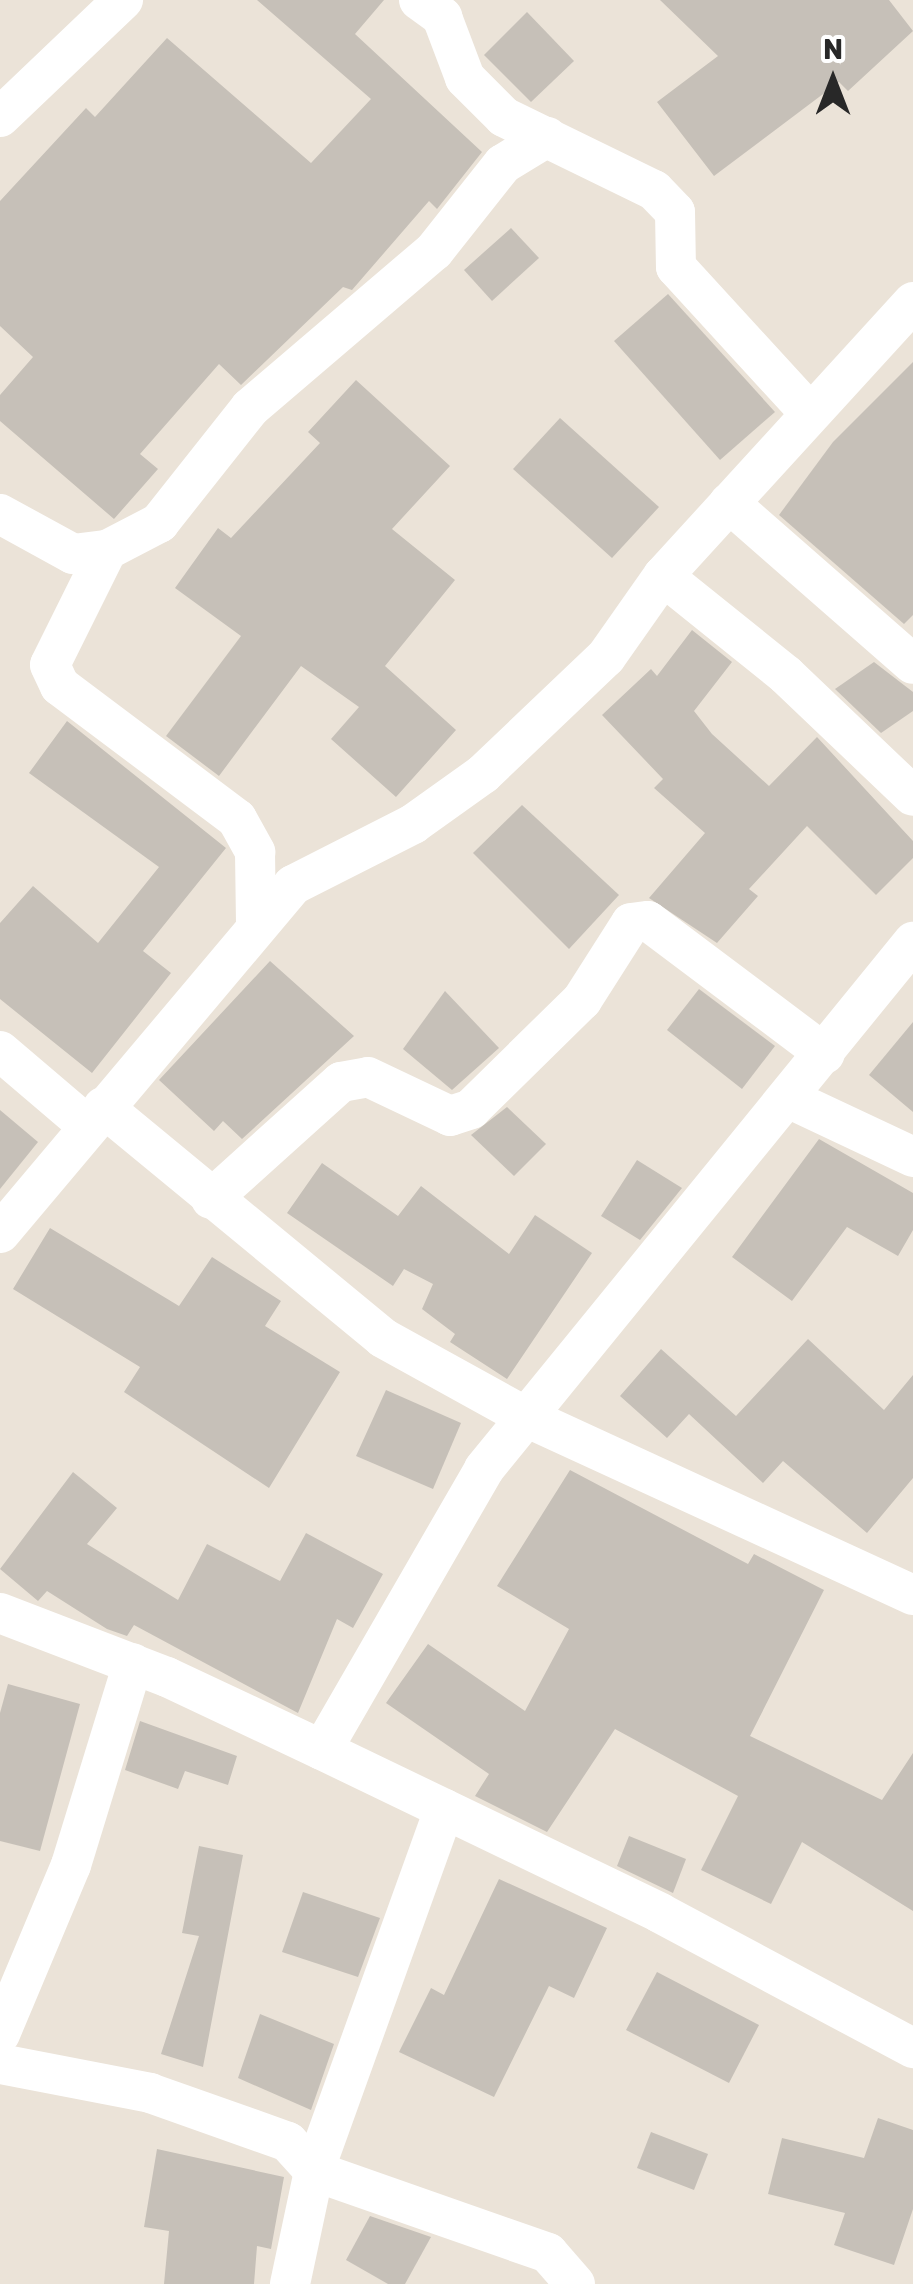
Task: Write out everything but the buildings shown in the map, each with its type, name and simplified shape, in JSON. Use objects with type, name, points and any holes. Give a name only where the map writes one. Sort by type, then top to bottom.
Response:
[{"type":"street","points":[[0,117],[123,0]]},
{"type":"street","points":[[438,5],[464,78],[504,118],[547,136],[665,201],[676,212],[676,267],[810,412]]},
{"type":"street","points":[[0,514],[50,547],[108,550],[159,523],[250,408],[434,251],[503,164],[547,136]]},
{"type":"street","points":[[0,1233],[256,924],[293,885],[413,824],[483,774],[606,657],[662,576],[913,302]]},
{"type":"street","points":[[729,503],[913,664]]},
{"type":"street","points":[[108,550],[50,664],[60,686],[237,818],[255,852],[256,924]]},
{"type":"street","points":[[662,576],[786,675],[913,796]]},
{"type":"street","points":[[211,1200],[341,1082],[368,1078],[450,1116],[472,1109],[582,1000],[630,923],[648,921],[825,1054]]},
{"type":"street","points":[[322,1750],[484,1469],[790,1099],[913,942]]},
{"type":"street","points":[[0,1051],[211,1200],[383,1338],[526,1418],[913,1595]]},
{"type":"street","points":[[790,1099],[913,1158]]},
{"type":"street","points":[[0,1612],[132,1664],[322,1750],[913,2048]]},
{"type":"street","points":[[0,2034],[71,1865],[132,1664]]},
{"type":"street","points":[[290,2284],[314,2171],[444,1809]]},
{"type":"street","points":[[0,2064],[150,2093],[288,2142],[314,2171],[575,2284]]}]
